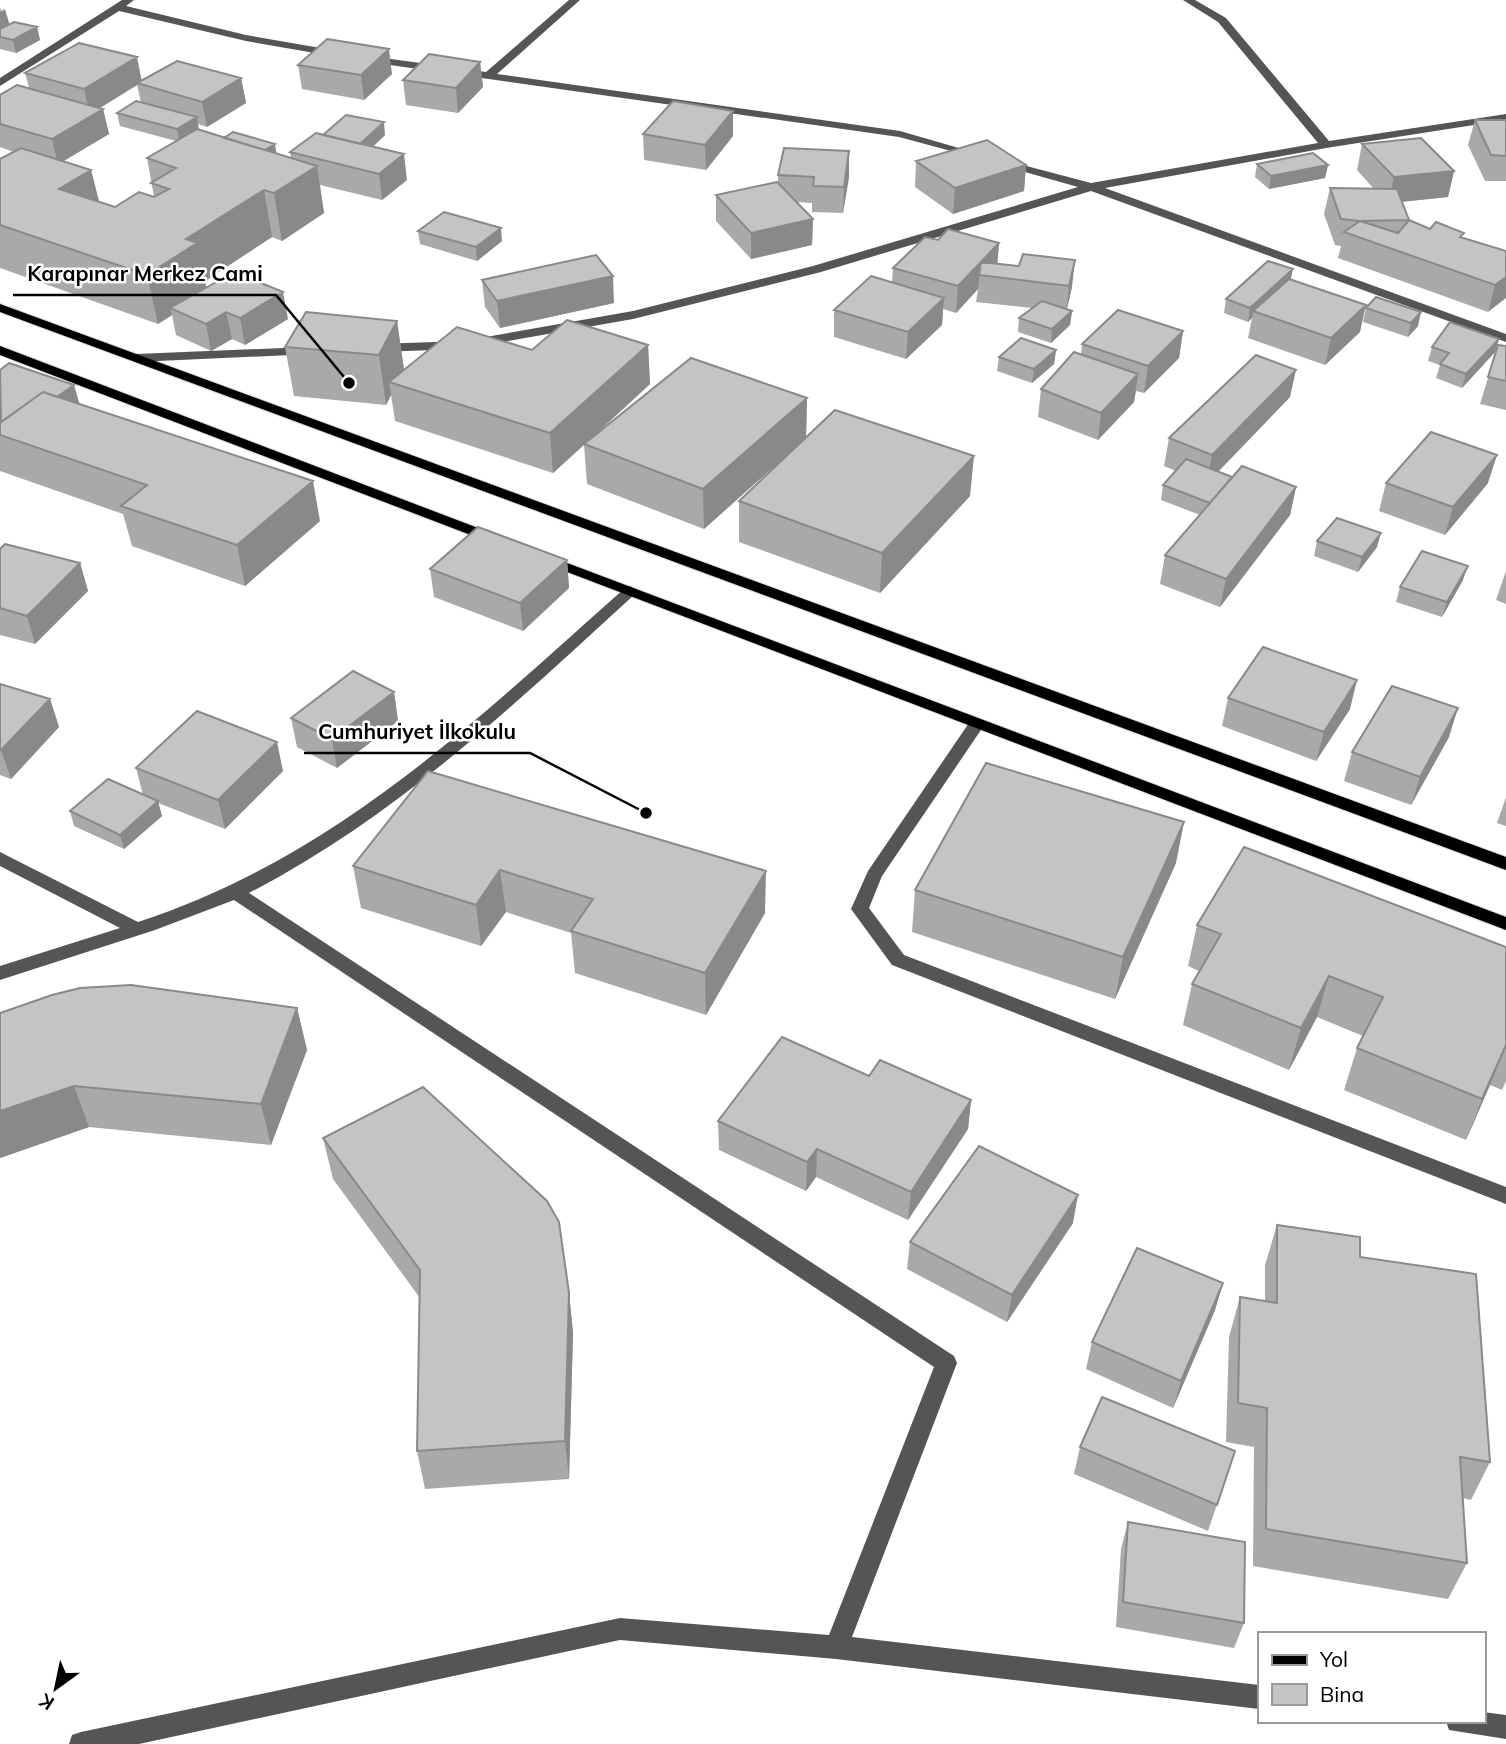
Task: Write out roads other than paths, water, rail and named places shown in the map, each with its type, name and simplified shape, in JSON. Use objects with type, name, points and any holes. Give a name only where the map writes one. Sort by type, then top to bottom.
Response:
[{"type":"main road","points":[[0,308],[1506,864]]},
{"type":"main road","points":[[0,350],[1506,924]]},
{"type":"street","points":[[488,76],[575,0]]},
{"type":"street","points":[[1193,1],[1222,20],[1240,38],[1326,145]]},
{"type":"street","points":[[0,83],[125,4],[283,46],[900,134],[1091,187],[1506,338]]},
{"type":"street","points":[[368,349],[463,345],[633,315],[817,269],[1091,187],[1326,145],[1506,117]]},
{"type":"street","points":[[136,358],[327,350]]},
{"type":"street","points":[[0,973],[136,929],[235,892],[317,846],[382,804],[519,690],[630,592]]},
{"type":"street","points":[[977,724],[874,875],[860,909],[898,960],[1506,1196]]},
{"type":"street","points":[[0,859],[136,929]]},
{"type":"street","points":[[235,892],[946,1363],[836,1647]]},
{"type":"street","points":[[81,1744],[621,1629],[836,1647],[1258,1698]]},
{"type":"street","points":[[1474,1723],[1506,1727]]},
{"type":"place","name":"Karapınar Merkez Cami","points":[[349,383]]},
{"type":"place","name":"Cumhuriyet İlkokulu","points":[[646,813]]}]
